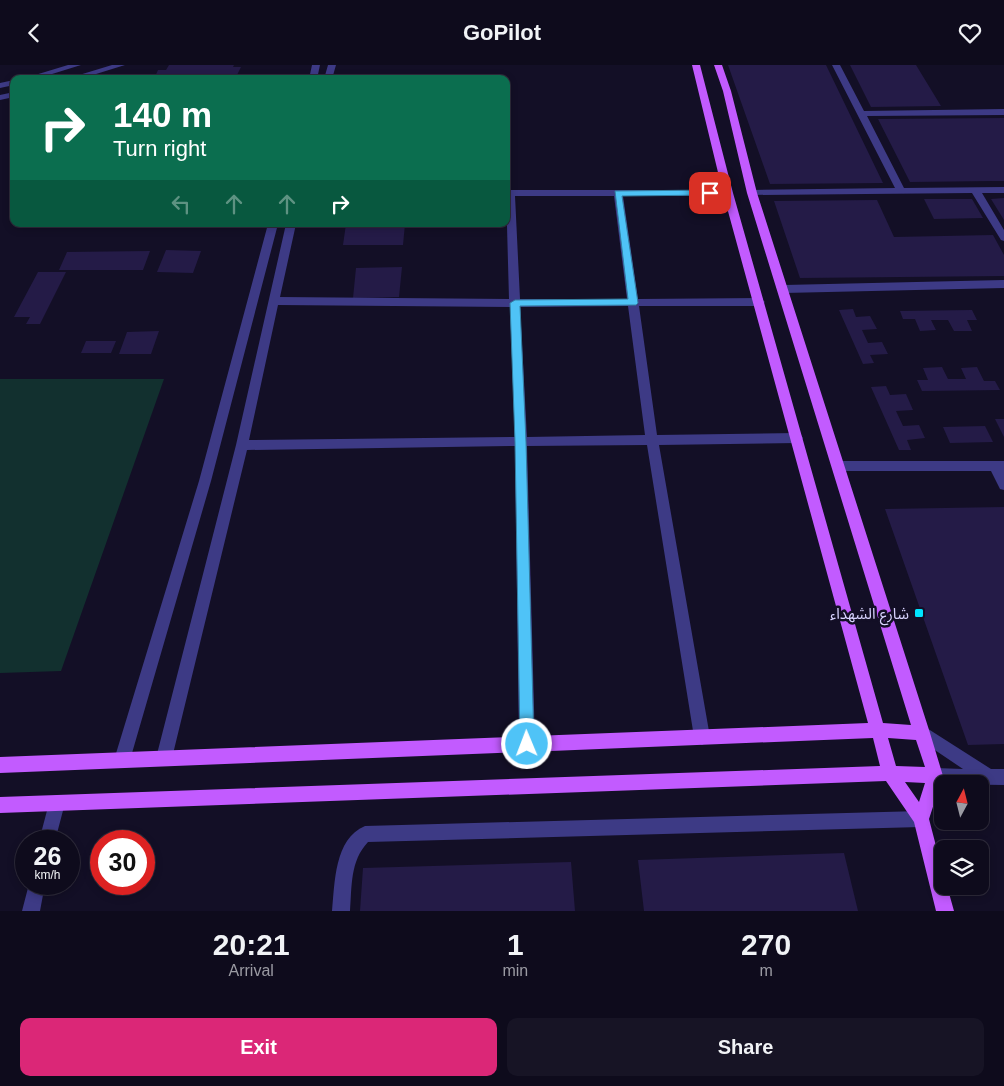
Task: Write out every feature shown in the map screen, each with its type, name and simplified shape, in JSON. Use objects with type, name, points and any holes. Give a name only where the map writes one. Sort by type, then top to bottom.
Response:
[{"type":"main road","points":[[696,65],[728,193],[880,730],[890,773],[921,819],[946,911]]},
{"type":"main road","points":[[718,65],[727,91],[752,193],[784,289],[935,775]]},
{"type":"main road","points":[[0,765],[880,730],[922,733]]},
{"type":"main road","points":[[0,805],[890,773],[934,776]]},
{"type":"main road","points":[[921,819],[934,779]]},
{"type":"street","points":[[41,75],[77,65]]},
{"type":"street","points":[[85,75],[121,65]]},
{"type":"street","points":[[836,65],[900,191]]},
{"type":"street","points":[[861,114],[1004,112]]},
{"type":"street","points":[[752,193],[1004,189]]},
{"type":"street","points":[[975,190],[1004,238]]},
{"type":"street","points":[[510,193],[728,193]]},
{"type":"street","points":[[618,193],[652,440],[702,737]]},
{"type":"street","points":[[510,224],[520,442],[527,744]]},
{"type":"street","points":[[122,760],[205,481],[272,227]]},
{"type":"street","points":[[164,758],[242,445],[290,227]]},
{"type":"street","points":[[784,289],[1004,284]]},
{"type":"street","points":[[274,301],[515,303],[760,302]]},
{"type":"street","points":[[242,445],[797,438]]},
{"type":"street","points":[[838,466],[999,466],[1004,485]]},
{"type":"street","points":[[922,733],[986,775]]},
{"type":"street","points":[[989,776],[1004,777]]},
{"type":"street","points":[[50,830],[56,803]]},
{"type":"street","points":[[341,911],[345,868],[353,846],[365,834],[921,819]]},
{"type":"street","points":[[31,911],[35,895]]},
{"type":"green space","points":[[0,379],[164,379],[61,671],[0,673]]},
{"type":"building","points":[[169,65],[234,65],[233,67],[241,67],[237,75],[156,75],[158,70],[166,70]]},
{"type":"building","points":[[728,65],[826,65],[883,183],[770,184]]},
{"type":"building","points":[[850,65],[916,65],[941,106],[871,107]]},
{"type":"building","points":[[1004,118],[1004,181],[910,182],[878,119]]},
{"type":"building","points":[[1004,198],[1004,220],[991,199]]},
{"type":"building","points":[[924,199],[972,199],[983,218],[934,219]]},
{"type":"building","points":[[877,200],[894,237],[993,235],[1004,255],[1004,276],[800,278],[774,201]]},
{"type":"building","points":[[346,227],[405,227],[403,245],[343,245]]},
{"type":"building","points":[[166,250],[201,251],[193,273],[157,272]]},
{"type":"building","points":[[150,251],[143,270],[59,270],[67,252]]},
{"type":"building","points":[[402,267],[399,297],[353,298],[356,268]]},
{"type":"building","points":[[38,272],[66,272],[40,324],[26,324],[30,317],[14,317]]},
{"type":"building","points":[[853,309],[856,317],[870,316],[877,329],[862,330],[868,343],[882,342],[888,354],[870,355],[874,363],[863,364],[839,310]]},
{"type":"building","points":[[972,310],[977,320],[967,320],[972,331],[954,331],[948,320],[931,320],[936,330],[920,331],[915,319],[903,319],[900,311]]},
{"type":"building","points":[[159,331],[151,354],[119,354],[127,332]]},
{"type":"building","points":[[86,341],[116,341],[111,353],[81,353]]},
{"type":"building","points":[[942,367],[948,379],[966,379],[961,368],[977,367],[984,381],[995,381],[1000,390],[922,391],[917,380],[928,380],[923,368]]},
{"type":"building","points":[[886,386],[890,395],[906,394],[913,410],[896,411],[903,426],[919,425],[925,438],[907,440],[911,450],[899,450],[871,387]]},
{"type":"building","points":[[995,419],[1004,419],[1004,437]]},
{"type":"building","points":[[985,426],[993,442],[950,443],[943,427]]},
{"type":"building","points":[[1004,507],[1004,744],[968,745],[885,509]]},
{"type":"building","points":[[844,853],[858,911],[644,911],[638,860]]},
{"type":"building","points":[[571,862],[575,911],[360,911],[363,868]]},
{"type":"place","name":"شارع الشهداء","points":[[919,613]]},
{"type":"route","points":[[527,744],[515,303],[633,303],[618,193],[710,193]]}]
